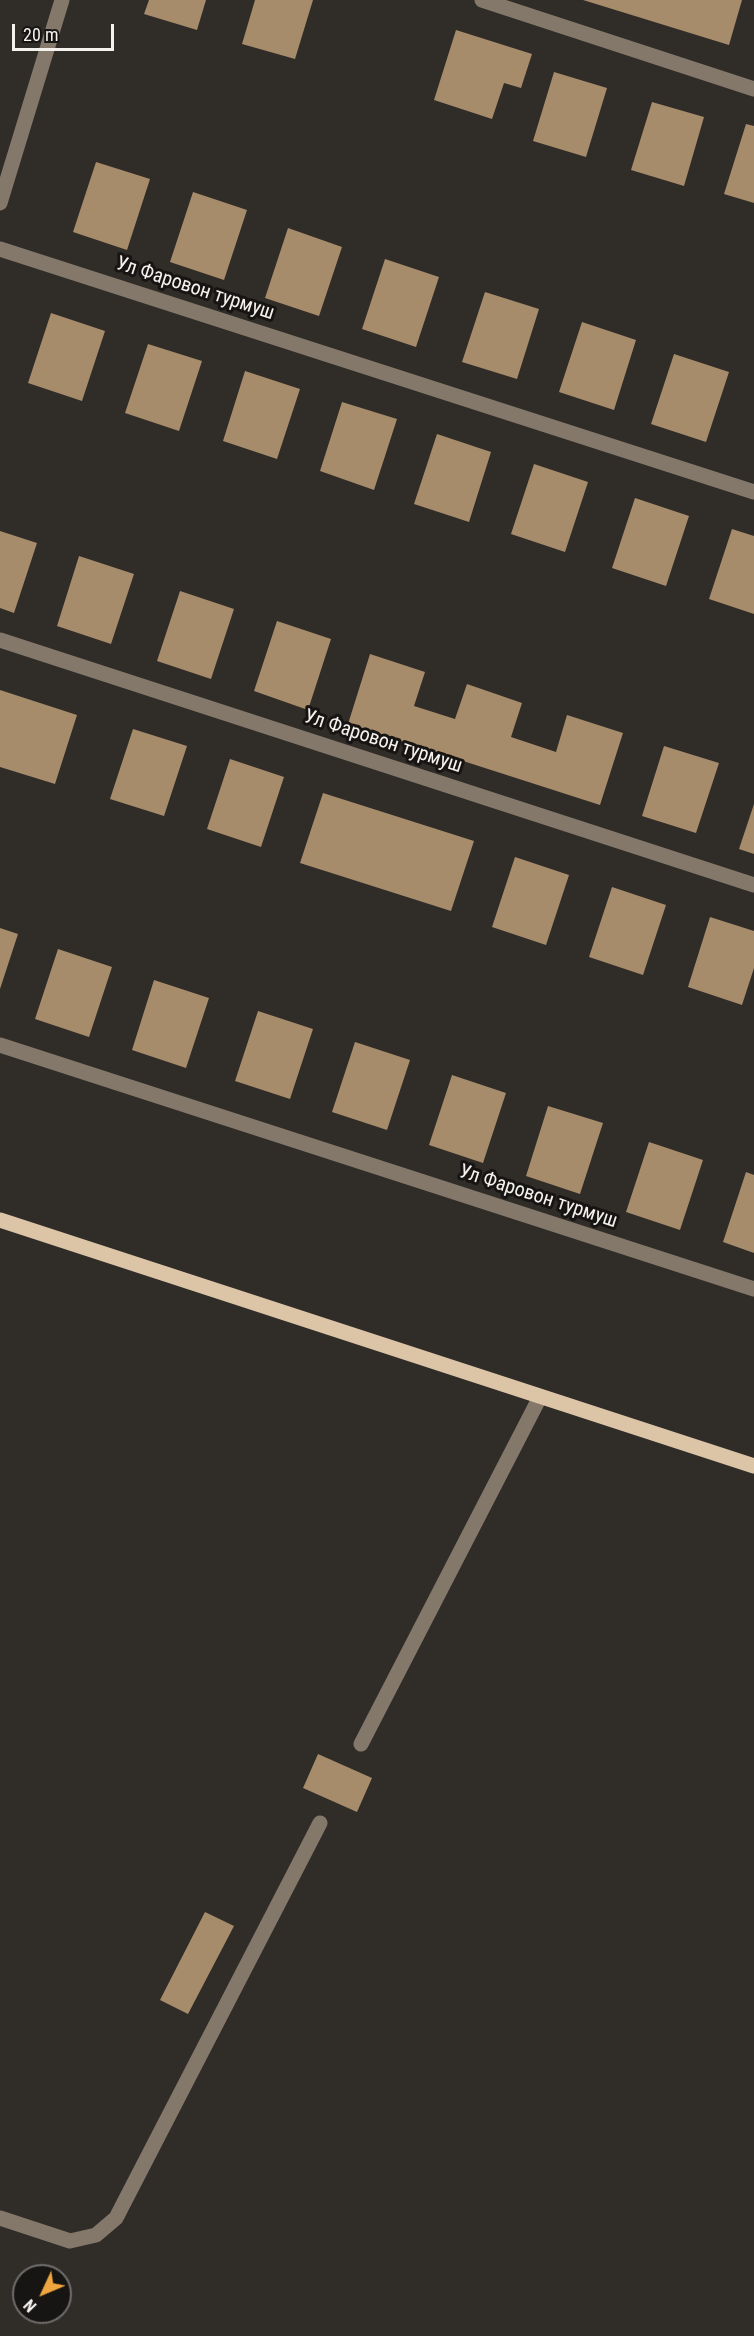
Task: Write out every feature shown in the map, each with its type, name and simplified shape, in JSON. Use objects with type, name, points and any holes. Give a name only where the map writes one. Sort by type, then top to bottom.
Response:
[{"type":"main road","points":[[0,1220],[754,1466]]},
{"type":"street","points":[[0,202],[62,0]]},
{"type":"street","points":[[482,0],[754,88]]},
{"type":"street","name":"Ул Фаровон турмуш","points":[[0,249],[754,492]]},
{"type":"street","name":"Ул Фаровон турмуш","points":[[0,640],[754,885]]},
{"type":"street","name":"Ул Фаровон турмуш","points":[[0,1046],[754,1290]]},
{"type":"street","points":[[361,1744],[540,1397]]},
{"type":"street","points":[[0,2218],[70,2241],[96,2235],[116,2218],[320,1823]]},
{"type":"building","points":[[149,0],[206,0],[197,30],[144,14]]},
{"type":"building","points":[[255,0],[313,0],[295,59],[242,44]]},
{"type":"building","points":[[583,0],[742,0],[729,45]]},
{"type":"building","points":[[456,30],[532,54],[521,88],[504,83],[492,119],[434,100]]},
{"type":"building","points":[[554,72],[607,88],[586,157],[533,141]]},
{"type":"building","points":[[652,102],[704,117],[684,186],[631,170]]},
{"type":"building","points":[[746,124],[754,126],[754,203],[724,194]]},
{"type":"building","points":[[96,162],[150,179],[127,250],[73,232]]},
{"type":"building","points":[[193,192],[247,210],[224,280],[170,262]]},
{"type":"building","points":[[288,228],[342,247],[319,316],[265,298]]},
{"type":"building","points":[[385,259],[439,277],[416,347],[362,329]]},
{"type":"building","points":[[485,292],[539,309],[517,379],[462,362]]},
{"type":"building","points":[[51,313],[105,331],[82,401],[28,383]]},
{"type":"building","points":[[582,322],[636,340],[614,410],[559,392]]},
{"type":"building","points":[[148,344],[202,361],[179,431],[125,413]]},
{"type":"building","points":[[674,354],[729,372],[706,442],[651,424]]},
{"type":"building","points":[[245,371],[300,389],[277,459],[223,441]]},
{"type":"building","points":[[342,402],[397,419],[374,490],[320,471]]},
{"type":"building","points":[[437,434],[491,452],[469,522],[414,504]]},
{"type":"building","points":[[534,464],[588,482],[565,552],[511,534]]},
{"type":"building","points":[[635,498],[689,516],[666,586],[612,568]]},
{"type":"building","points":[[732,529],[754,536],[754,614],[709,599]]},
{"type":"building","points":[[0,531],[37,543],[14,613],[0,608]]},
{"type":"building","points":[[79,556],[134,574],[111,644],[57,626]]},
{"type":"building","points":[[180,591],[234,609],[211,679],[157,661]]},
{"type":"building","points":[[277,621],[331,639],[308,710],[254,691]]},
{"type":"building","points":[[370,654],[425,672],[414,706],[455,719],[467,684],[522,703],[511,737],[556,752],[567,715],[623,733],[600,805],[348,724]]},
{"type":"building","points":[[0,690],[77,715],[55,784],[0,767]]},
{"type":"building","points":[[133,729],[187,746],[164,816],[110,799]]},
{"type":"building","points":[[664,746],[719,763],[696,833],[642,816]]},
{"type":"building","points":[[230,759],[284,777],[261,847],[207,829]]},
{"type":"building","points":[[323,793],[474,841],[451,911],[300,863]]},
{"type":"building","points":[[754,804],[754,854],[739,849]]},
{"type":"building","points":[[515,857],[569,875],[546,945],[492,927]]},
{"type":"building","points":[[612,887],[666,905],[643,975],[589,957]]},
{"type":"building","points":[[710,917],[754,931],[754,968],[742,1005],[688,987]]},
{"type":"building","points":[[0,928],[18,934],[0,989]]},
{"type":"building","points":[[58,949],[112,967],[89,1037],[35,1019]]},
{"type":"building","points":[[154,980],[209,998],[186,1068],[132,1050]]},
{"type":"building","points":[[258,1011],[313,1029],[290,1099],[235,1081]]},
{"type":"building","points":[[355,1042],[410,1060],[387,1130],[332,1112]]},
{"type":"building","points":[[452,1075],[506,1093],[483,1163],[429,1145]]},
{"type":"building","points":[[548,1106],[603,1123],[580,1194],[526,1176]]},
{"type":"building","points":[[649,1142],[703,1160],[680,1230],[626,1212]]},
{"type":"building","points":[[746,1172],[754,1175],[754,1253],[723,1242]]},
{"type":"building","points":[[318,1754],[372,1778],[357,1812],[303,1788]]},
{"type":"building","points":[[205,1912],[234,1926],[188,2014],[160,2000]]}]
